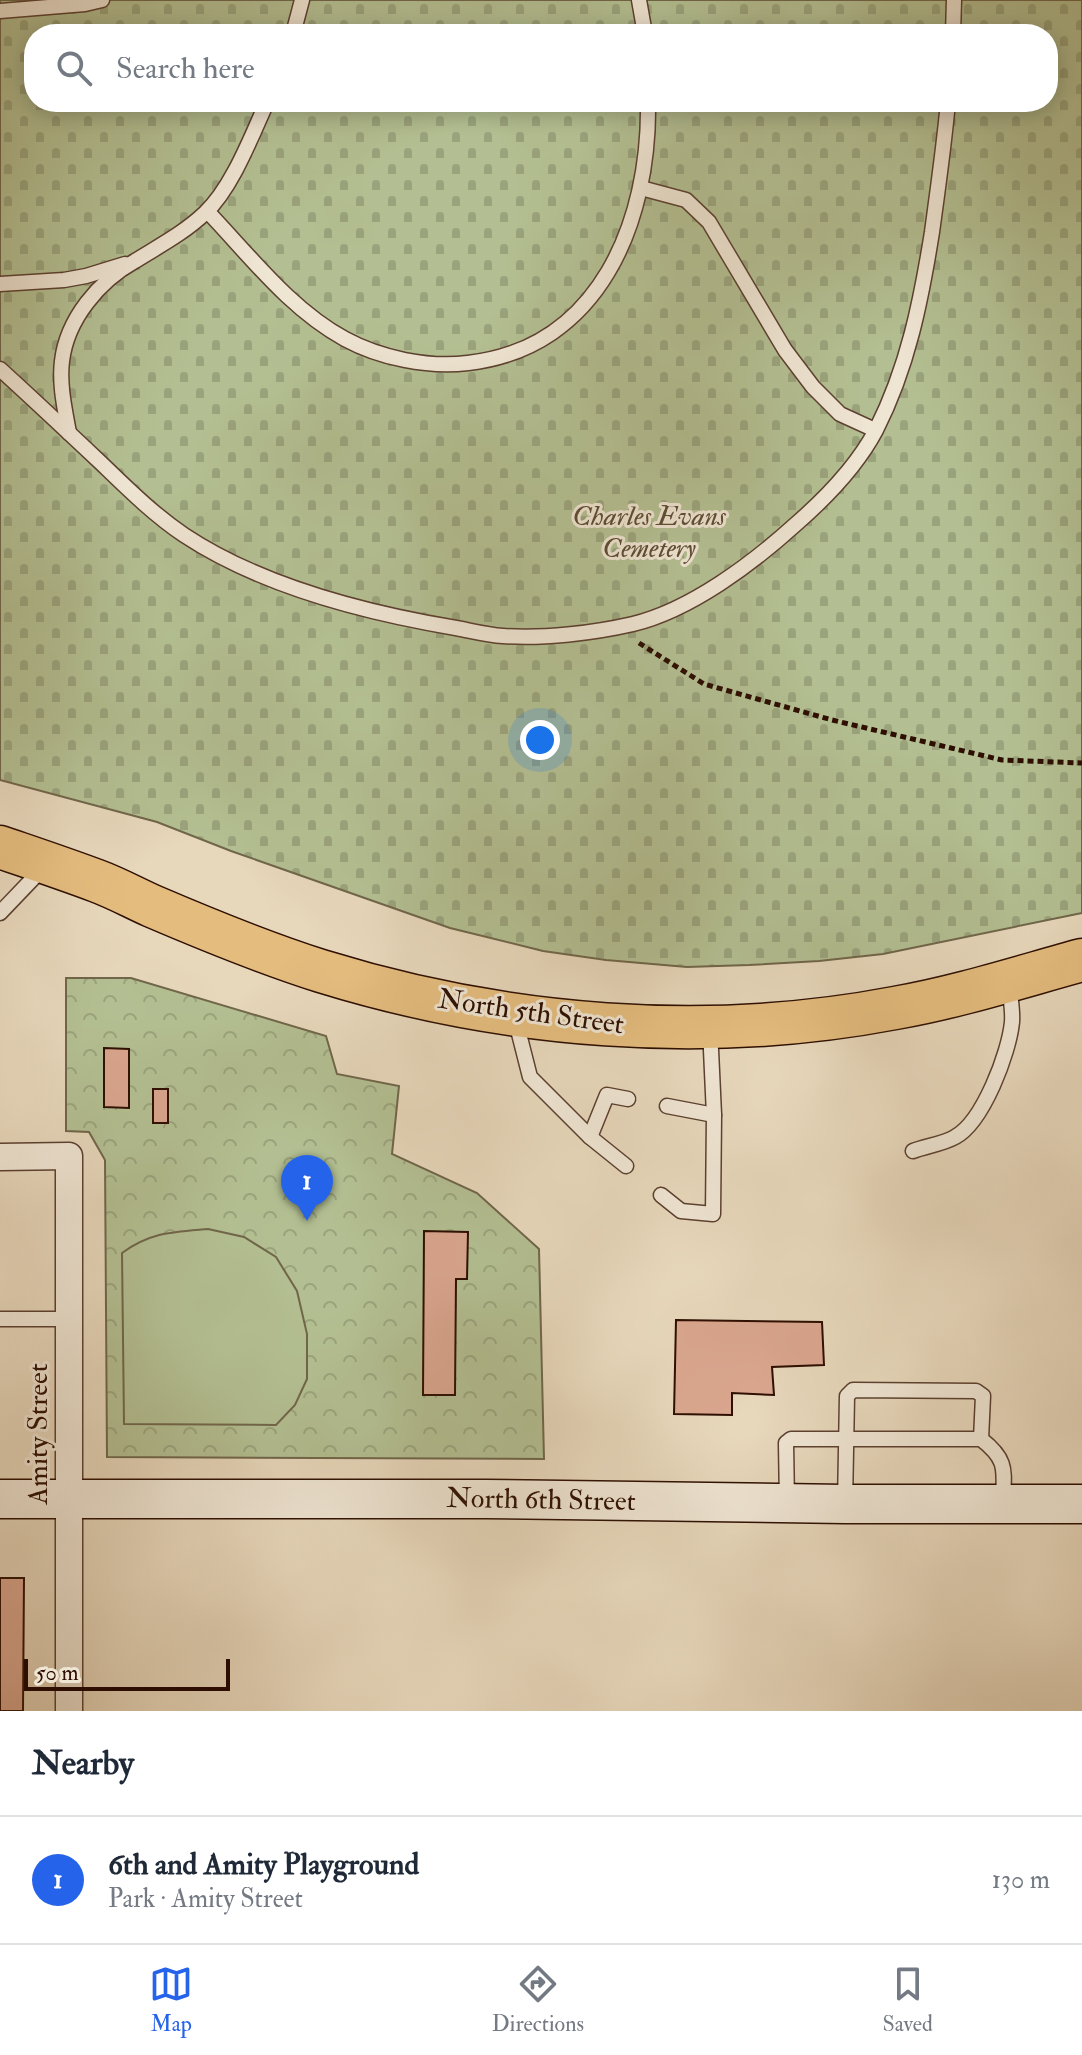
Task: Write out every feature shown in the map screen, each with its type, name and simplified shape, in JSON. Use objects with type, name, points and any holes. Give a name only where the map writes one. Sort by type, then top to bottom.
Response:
[{"type":"main road","name":"North 5th Street","points":[[0,847],[99,881],[243,944],[323,971],[396,991],[514,1013],[583,1022],[659,1028],[799,1023],[894,1009],[948,997],[1082,960]]},
{"type":"street","name":"Amity Street","points":[[0,1157],[69,1156],[69,1711]]},
{"type":"street","name":"North 6th Street","points":[[0,1499],[1082,1504]]},
{"type":"lane","points":[[0,11],[63,7],[102,0]]},
{"type":"lane","points":[[296,24],[302,0]]},
{"type":"lane","points":[[639,0],[643,24]]},
{"type":"lane","points":[[953,24],[954,0]]},
{"type":"lane","points":[[69,433],[61,385],[62,361],[77,316],[95,294],[133,262],[184,232],[208,212],[239,162],[262,112]]},
{"type":"lane","points":[[208,212],[289,297],[336,334],[366,349],[405,360],[440,365],[479,362],[513,354],[549,335],[580,309],[599,287],[626,238],[641,188],[648,112]]},
{"type":"lane","points":[[0,369],[147,506],[184,535],[220,556],[285,585],[383,614],[484,634],[570,634],[634,624],[673,609],[754,561],[822,500],[860,455],[875,430],[911,341],[941,175],[947,112]]},
{"type":"lane","points":[[641,188],[686,200],[709,222],[785,350],[813,387],[840,414],[875,430]]},
{"type":"lane","points":[[0,284],[75,278],[133,262]]},
{"type":"lane","points":[[0,913],[48,864]]},
{"type":"lane","points":[[913,1151],[956,1137],[974,1120],[987,1098],[1005,1059],[1012,1021],[1009,980]]},
{"type":"lane","points":[[514,1013],[530,1077],[590,1137],[626,1166]]},
{"type":"lane","points":[[661,1195],[681,1211],[713,1214],[714,1115],[710,1028]]},
{"type":"lane","points":[[590,1137],[607,1095],[628,1099]]},
{"type":"lane","points":[[667,1106],[714,1115]]},
{"type":"lane","points":[[0,1319],[70,1319]]},
{"type":"lane","points":[[845,1504],[847,1396],[853,1390],[976,1391],[983,1396],[981,1439]]},
{"type":"lane","points":[[787,1503],[786,1443],[791,1439],[981,1439],[995,1450],[1002,1461],[1003,1504]]},
{"type":"path","points":[[614,627],[704,684],[832,720],[1002,760],[1082,763]]},
{"type":"green space","name":"Charles Evans Cemetery","points":[[0,0],[1082,0],[1082,913],[883,954],[819,961],[687,967],[606,960],[543,951],[450,928],[157,822],[0,780]]},
{"type":"green space","points":[[66,978],[131,978],[326,1036],[337,1074],[399,1086],[392,1154],[477,1193],[539,1249],[544,1459],[107,1457],[105,1160],[89,1132],[66,1131]]},
{"type":"green space","points":[[208,1229],[244,1237],[276,1257],[297,1291],[307,1334],[307,1379],[295,1405],[276,1425],[124,1424],[122,1253],[153,1237]]},
{"type":"building","points":[[104,1048],[129,1049],[129,1108],[104,1107]]},
{"type":"building","points":[[153,1089],[168,1089],[168,1123],[153,1123]]},
{"type":"building","points":[[424,1231],[468,1232],[467,1279],[456,1279],[455,1395],[423,1395]]},
{"type":"building","points":[[676,1320],[822,1322],[824,1365],[772,1367],[774,1395],[732,1393],[732,1415],[674,1414]]},
{"type":"building","points":[[0,1578],[24,1578],[23,1711],[0,1711]]},
{"type":"place","name":"6th and Amity Playground","points":[[307,1221]]}]
